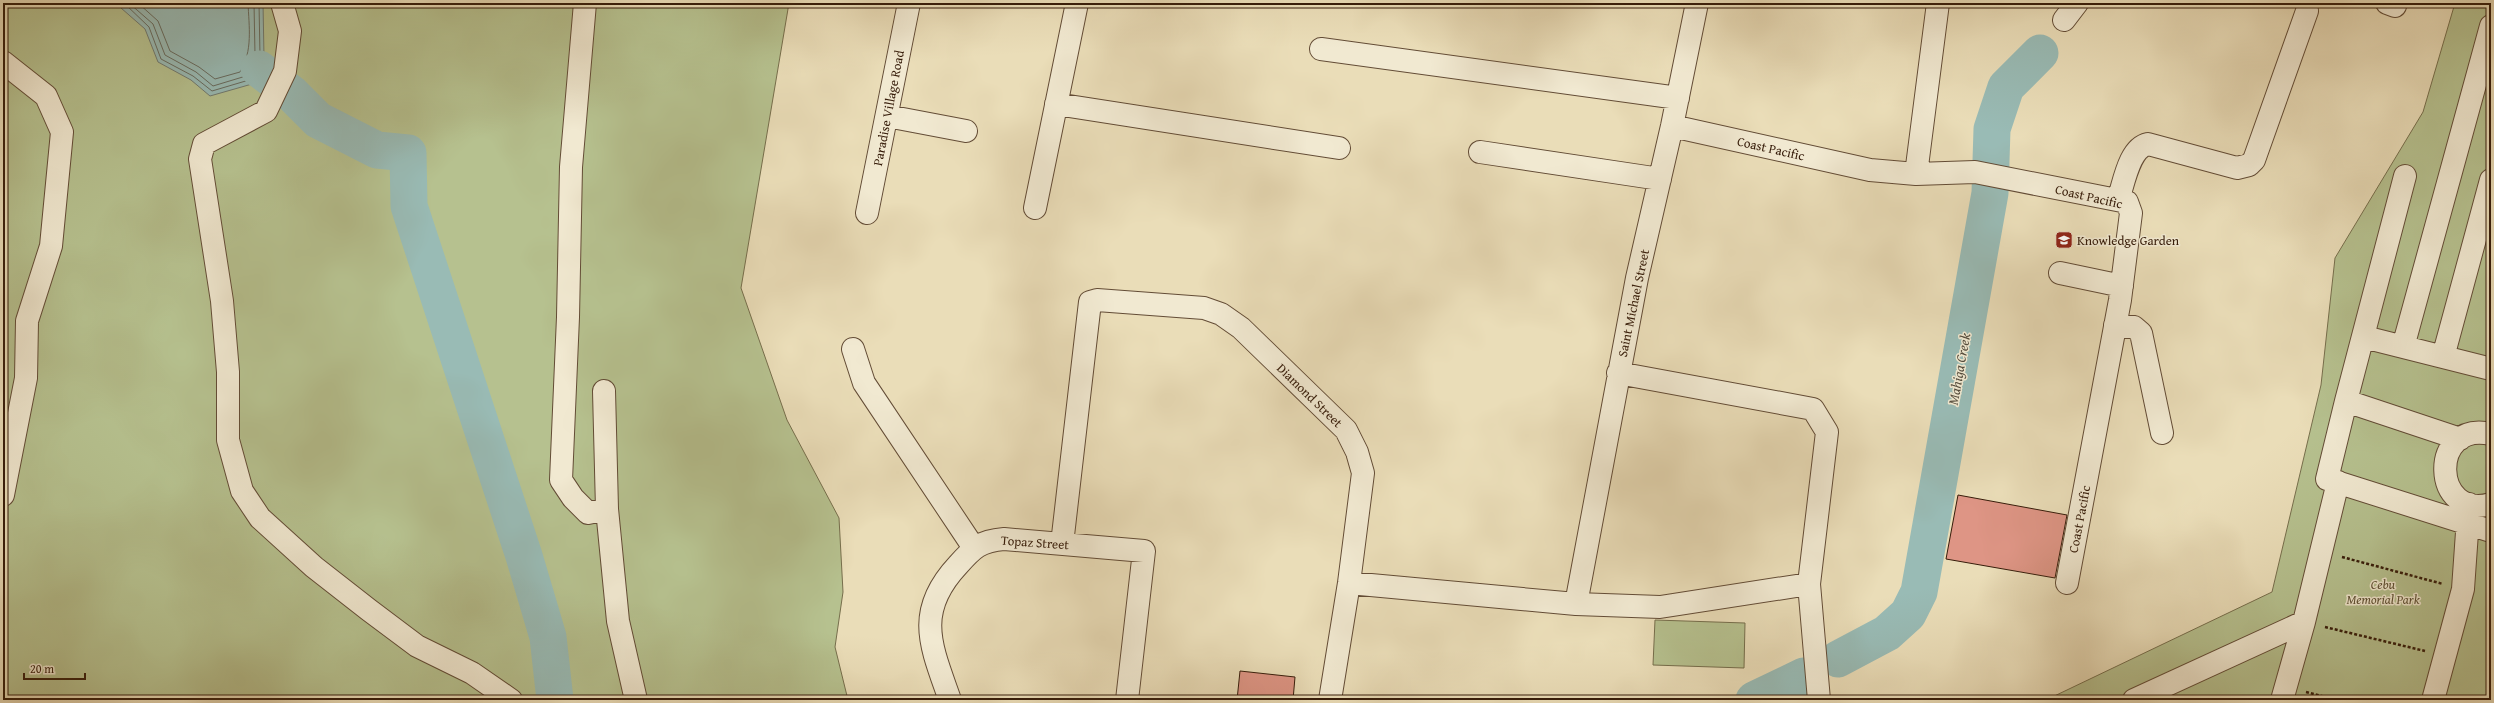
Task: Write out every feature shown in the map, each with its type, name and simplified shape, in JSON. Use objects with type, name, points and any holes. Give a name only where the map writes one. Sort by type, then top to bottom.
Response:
[{"type":"street","points":[[282,3],[290,31],[285,71],[266,111],[204,144],[200,159],[222,301],[228,372],[228,440],[242,491],[260,518],[314,567],[369,610],[417,646],[472,673],[511,700]]},
{"type":"street","points":[[585,3],[571,167],[568,317],[561,480],[573,498],[588,513],[607,509]]},
{"type":"street","name":"Paradise Village Road","points":[[867,214],[888,116],[909,3]]},
{"type":"street","points":[[1035,208],[1077,3]]},
{"type":"street","name":"Saint Michael Street","points":[[1576,604],[1618,373],[1698,3]]},
{"type":"street","points":[[1916,174],[1938,3]]},
{"type":"street","points":[[2064,20],[2078,3]]},
{"type":"street","points":[[2118,200],[2136,151],[2143,145],[2148,144],[2237,168],[2249,165],[2254,160],[2307,11]]},
{"type":"street","points":[[2403,347],[2491,26]]},
{"type":"street","points":[[1321,49],[1678,98]]},
{"type":"street","points":[[3,62],[46,96],[62,132],[50,246],[28,321],[26,378],[3,495]]},
{"type":"street","points":[[1056,104],[1339,148]]},
{"type":"street","points":[[888,116],[966,131]]},
{"type":"street","name":"Coast Pacific","points":[[1672,126],[1870,170],[1916,174],[1975,172],[2127,202],[2131,213],[2122,286],[2067,583]]},
{"type":"street","points":[[1480,152],[1660,179]]},
{"type":"street","points":[[2405,176],[2346,401],[2328,479],[2468,514]]},
{"type":"street","points":[[2444,357],[2491,180]]},
{"type":"street","points":[[2060,273],[2122,286]]},
{"type":"street","name":"Diamond Street","points":[[1062,544],[1090,302],[1097,300],[1204,308],[1221,314],[1241,328],[1346,430],[1357,452],[1363,473],[1349,582],[1330,700]]},
{"type":"street","points":[[2115,325],[2134,328],[2141,333],[2162,432]]},
{"type":"street","points":[[2364,337],[2491,369]]},
{"type":"street","points":[[853,349],[864,383],[974,548]]},
{"type":"street","points":[[1618,373],[1813,410],[1827,432],[1809,584],[1819,700]]},
{"type":"street","points":[[604,391],[607,509],[618,621],[636,700]]},
{"type":"street","points":[[2346,401],[2460,439]]},
{"type":"street","points":[[2491,433],[2469,434],[2460,439],[2447,454],[2444,475],[2453,493],[2468,514],[2491,531]]},
{"type":"street","points":[[2284,693],[2304,622],[2338,482]]},
{"type":"street","points":[[2433,700],[2463,589],[2468,514],[2478,506],[2491,504]]},
{"type":"street","name":"Topaz Street","points":[[950,700],[933,652],[929,622],[935,596],[945,578],[974,548],[989,540],[1004,539],[1140,549],[1144,551],[1127,700]]},
{"type":"street","points":[[1349,582],[1576,604],[1660,607],[1809,584]]},
{"type":"street","points":[[2134,700],[2304,622]]},
{"type":"path","points":[[2321,552],[2463,589]]},
{"type":"path","points":[[2304,622],[2445,656]]},
{"type":"path","points":[[2284,693],[2337,700]]},
{"type":"green space","points":[[3,3],[789,3],[741,288],[787,420],[839,518],[843,592],[835,647],[848,700],[3,700]]},
{"type":"green space","name":"Cebu Memorial Park","points":[[2455,3],[2491,3],[2491,700],[2046,700],[2272,592],[2321,385],[2335,258],[2423,112]]},
{"type":"green space","points":[[1655,620],[1745,623],[1744,668],[1653,665]]},
{"type":"water","points":[[120,3],[263,3],[264,57],[252,84],[210,96],[191,80],[158,62],[145,29],[121,8]]},
{"type":"building","points":[[1958,495],[2067,515],[2055,578],[1946,559]]},
{"type":"building","points":[[1240,671],[1295,677],[1293,700],[1237,700]]},
{"type":"waterway","name":"Mahiga Creek","points":[[1838,659],[1887,633],[1908,614],[1919,592],[1990,193],[1992,129],[2006,87],[2040,53]]},
{"type":"waterway","points":[[259,69],[292,94],[318,120],[377,150],[408,153],[409,206],[524,556],[548,637],[555,700]]},
{"type":"waterway","name":"Mahiga Creek","points":[[1754,700],[1804,676]]},
{"type":"place","name":"Knowledge Garden","points":[[2064,240]]}]
